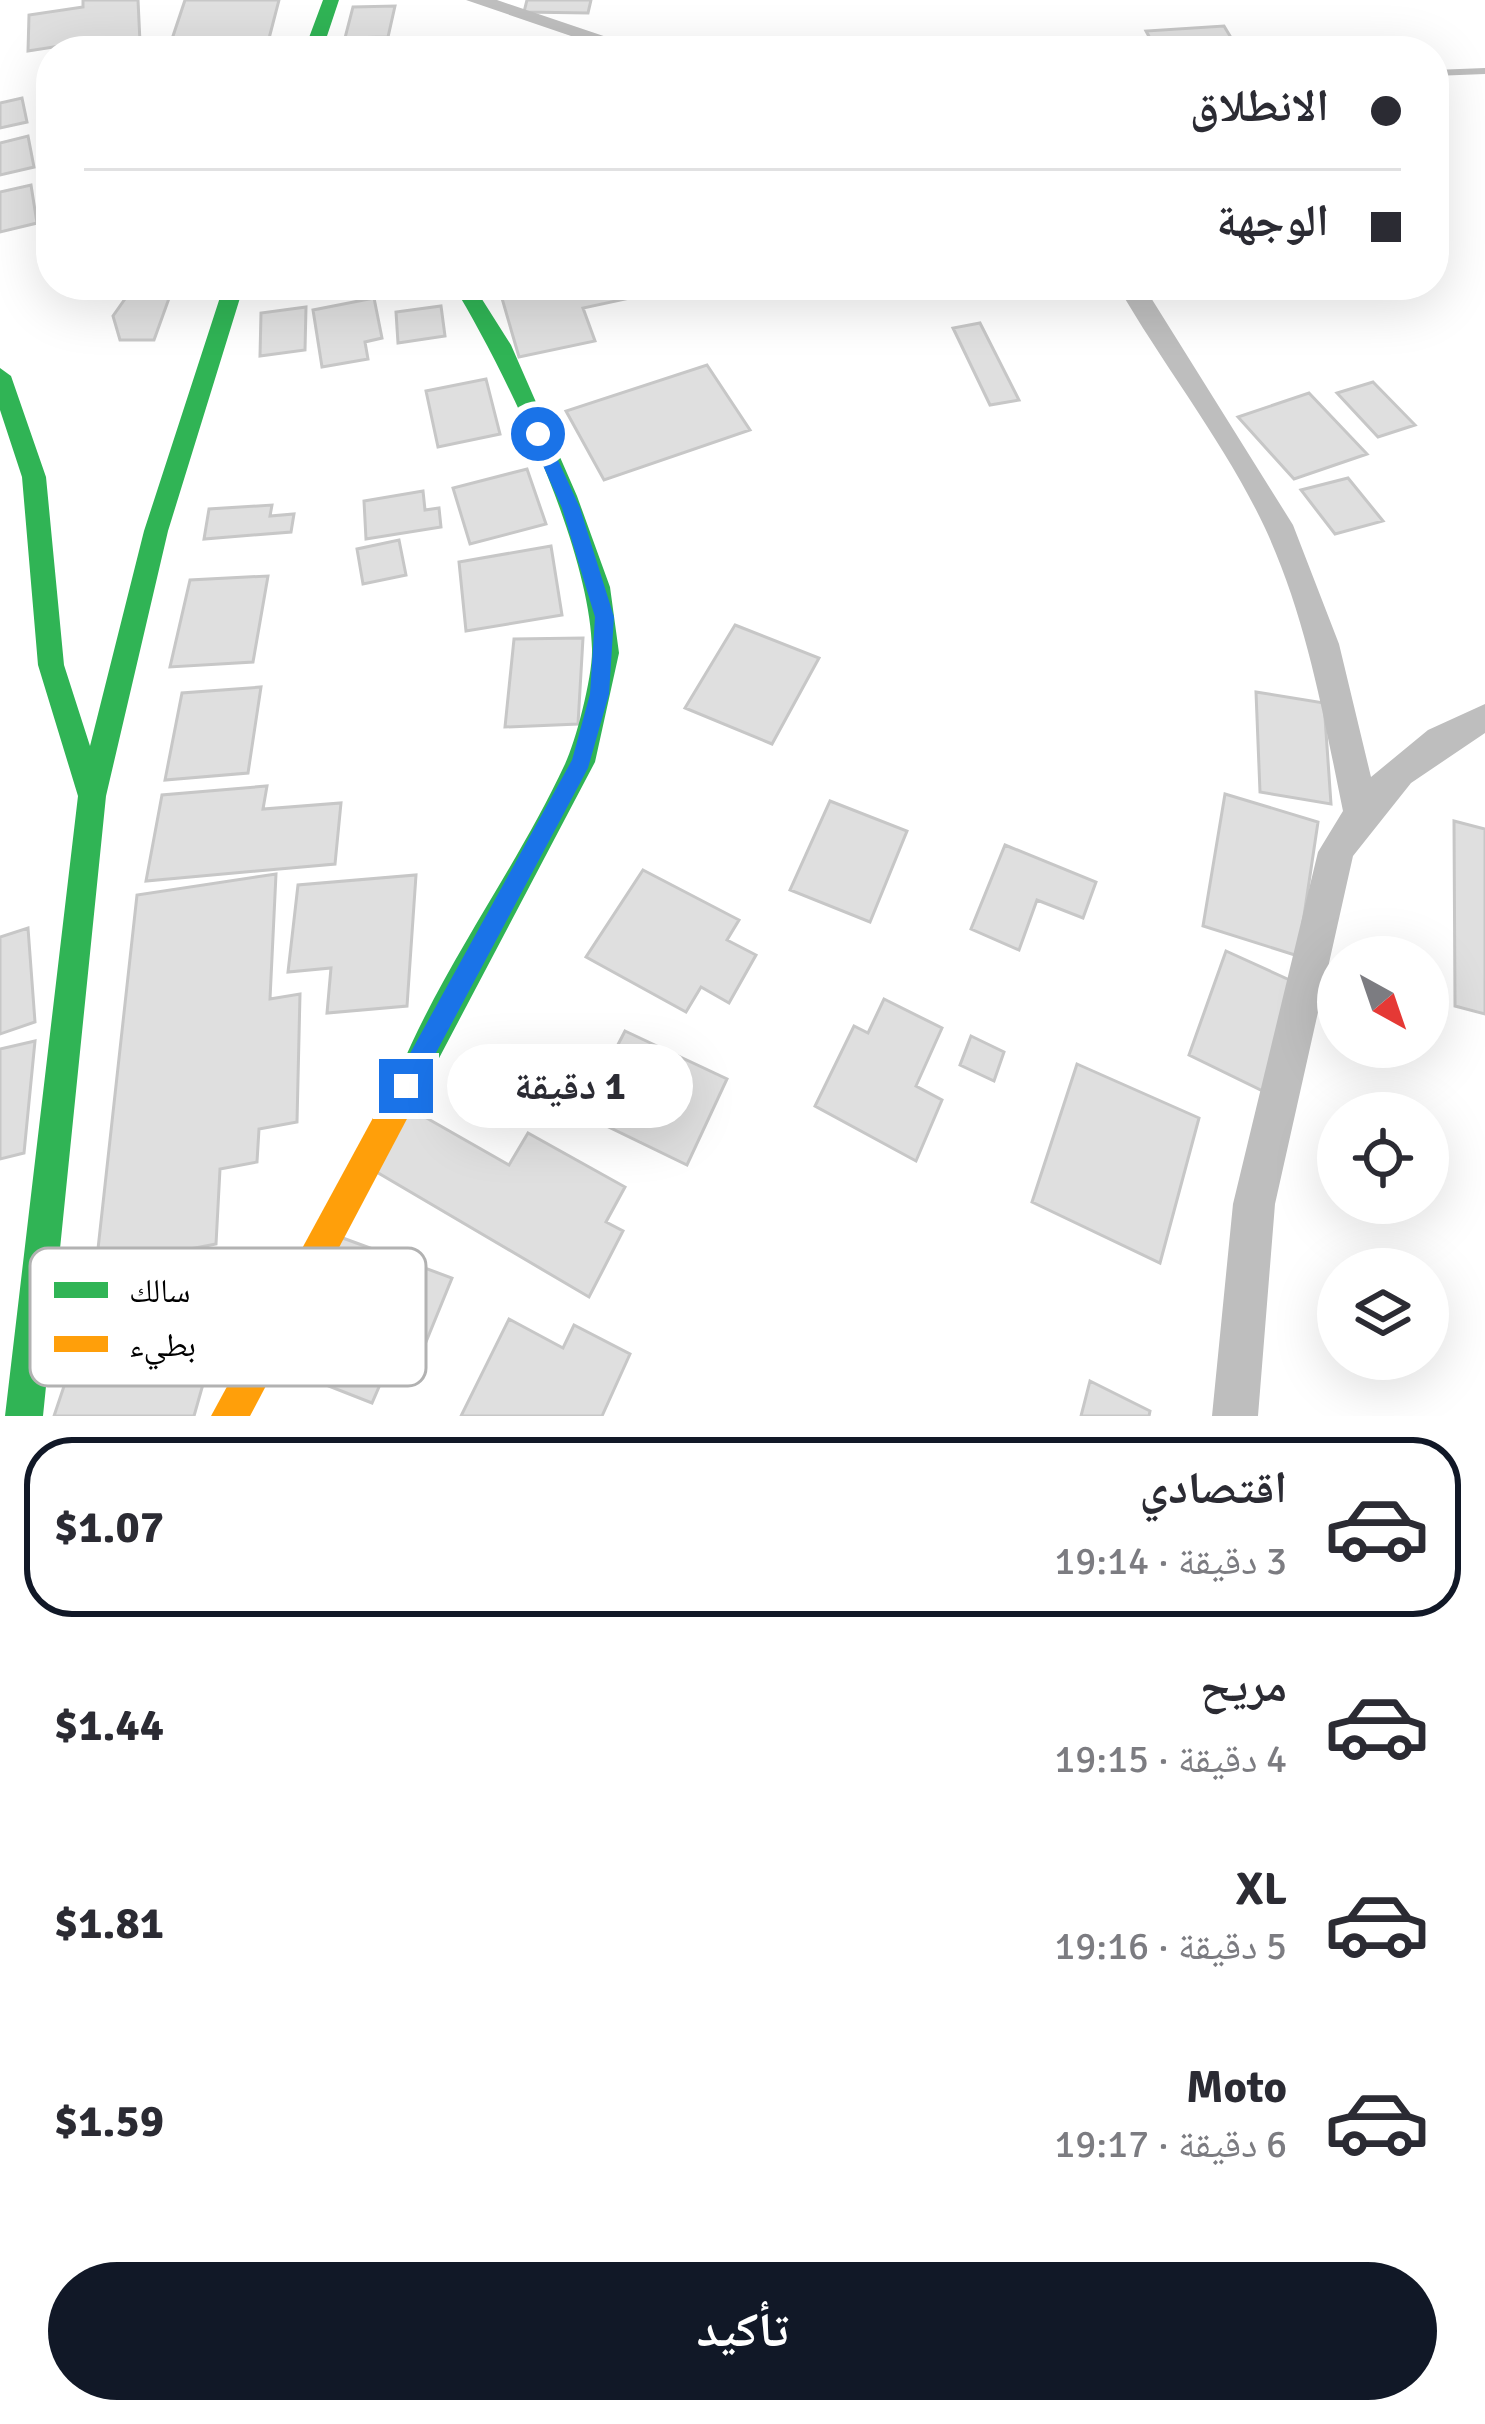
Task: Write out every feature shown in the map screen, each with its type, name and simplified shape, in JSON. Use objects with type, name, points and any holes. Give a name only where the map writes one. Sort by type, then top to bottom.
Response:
[{"type":"street","points":[[318,36],[331,0]]},
{"type":"street","points":[[476,0],[590,36]]},
{"type":"street","points":[[42,1248],[92,796],[156,531],[231,300]]},
{"type":"street","points":[[320,1248],[581,761],[600,694],[604,617],[571,508],[473,300]]},
{"type":"street","points":[[1140,300],[1259,488],[1305,588],[1338,687],[1360,810]]},
{"type":"street","points":[[0,376],[33,460],[41,498],[48,650],[92,796]]},
{"type":"street","points":[[1235,1416],[1254,1204],[1336,852],[1360,810],[1415,759],[1485,718]]},
{"type":"street","points":[[24,1416],[30,1361]]},
{"type":"street","points":[[230,1416],[246,1386]]},
{"type":"lane","points":[[1449,72],[1485,71]]},
{"type":"building","points":[[83,0],[138,0],[140,36],[36,36],[36,50],[28,51],[29,15],[83,7]]},
{"type":"building","points":[[185,0],[279,0],[270,36],[173,36]]},
{"type":"building","points":[[527,0],[591,0],[588,13],[524,12]]},
{"type":"building","points":[[395,6],[388,36],[346,36],[353,7]]},
{"type":"building","points":[[1224,26],[1230,36],[1149,36],[1146,31]]},
{"type":"building","points":[[22,98],[27,122],[0,128],[0,103]]},
{"type":"building","points":[[28,136],[34,167],[0,175],[0,143]]},
{"type":"building","points":[[31,185],[36,223],[0,232],[0,192]]},
{"type":"building","points":[[124,300],[168,300],[154,340],[120,340],[113,316]]},
{"type":"building","points":[[374,300],[382,338],[365,342],[368,359],[322,367],[313,310]]},
{"type":"building","points":[[502,300],[621,300],[583,308],[595,341],[519,357]]},
{"type":"building","points":[[441,306],[445,336],[398,343],[396,312]]},
{"type":"building","points":[[306,307],[305,350],[260,356],[261,313]]},
{"type":"building","points":[[980,323],[1019,400],[990,405],[953,328]]},
{"type":"building","points":[[707,365],[750,430],[604,480],[566,411]]},
{"type":"building","points":[[486,379],[500,434],[438,447],[426,391]]},
{"type":"building","points":[[1373,382],[1415,425],[1378,437],[1337,393]]},
{"type":"building","points":[[1309,393],[1367,454],[1294,479],[1238,417]]},
{"type":"building","points":[[527,469],[546,524],[470,544],[453,488]]},
{"type":"building","points":[[1348,478],[1383,521],[1335,534],[1301,490]]},
{"type":"building","points":[[423,491],[425,510],[439,508],[441,527],[366,539],[364,501]]},
{"type":"building","points":[[272,505],[270,516],[294,514],[291,532],[204,539],[209,509]]},
{"type":"building","points":[[399,540],[406,575],[363,584],[357,549]]},
{"type":"building","points":[[551,546],[562,615],[466,631],[459,562]]},
{"type":"building","points":[[268,576],[253,662],[170,667],[190,580]]},
{"type":"building","points":[[735,625],[819,658],[772,744],[685,708]]},
{"type":"building","points":[[583,638],[578,724],[505,727],[514,639]]},
{"type":"building","points":[[261,687],[248,773],[165,780],[182,693]]},
{"type":"building","points":[[1256,692],[1324,703],[1331,804],[1260,792]]},
{"type":"building","points":[[267,786],[263,809],[341,803],[335,864],[146,881],[162,795]]},
{"type":"building","points":[[1225,794],[1318,822],[1298,956],[1203,926]]},
{"type":"building","points":[[830,801],[907,831],[870,922],[790,890]]},
{"type":"building","points":[[1454,821],[1485,829],[1485,1014],[1455,1006]]},
{"type":"building","points":[[1005,845],[1096,882],[1083,918],[1037,900],[1019,950],[971,929]]},
{"type":"building","points":[[643,870],[739,920],[727,940],[756,955],[729,1003],[701,987],[686,1012],[586,957]]},
{"type":"building","points":[[276,874],[270,999],[300,994],[297,1122],[259,1129],[257,1162],[220,1169],[216,1244],[98,1248],[137,895]]},
{"type":"building","points":[[416,875],[407,1006],[327,1013],[331,968],[288,972],[298,885]]},
{"type":"building","points":[[28,928],[35,1022],[0,1034],[0,937]]},
{"type":"building","points":[[1226,951],[1294,982],[1267,1093],[1189,1055]]},
{"type":"building","points":[[884,999],[942,1028],[916,1086],[942,1100],[916,1161],[815,1106],[854,1026],[868,1033]]},
{"type":"building","points":[[625,1031],[727,1079],[687,1165],[582,1114]]},
{"type":"building","points":[[971,1036],[1004,1052],[994,1081],[960,1065]]},
{"type":"building","points":[[35,1041],[24,1153],[0,1159],[0,1049]]},
{"type":"building","points":[[1077,1064],[1199,1118],[1160,1263],[1032,1202]]},
{"type":"building","points":[[402,1104],[509,1165],[528,1133],[625,1187],[606,1222],[623,1231],[589,1297],[363,1164]]},
{"type":"building","points":[[340,1237],[370,1248],[335,1248]]},
{"type":"building","points":[[426,1268],[452,1278],[426,1342]]},
{"type":"building","points":[[509,1319],[563,1348],[574,1325],[630,1354],[602,1416],[461,1416]]},
{"type":"building","points":[[1090,1381],[1150,1411],[1149,1416],[1081,1416]]},
{"type":"building","points":[[64,1386],[202,1386],[194,1416],[54,1416]]},
{"type":"building","points":[[329,1386],[379,1386],[372,1403]]},
{"type":"traffic: fast","points":[[318,36],[331,0]]},
{"type":"traffic: fast","points":[[42,1248],[92,796],[156,531],[229,300]]},
{"type":"traffic: fast","points":[[416,1070],[581,762],[606,653],[597,587],[565,496],[500,345],[472,300]]},
{"type":"traffic: fast","points":[[0,376],[34,477],[51,665],[92,796]]},
{"type":"traffic: fast","points":[[24,1416],[30,1361]]},
{"type":"traffic: slow","points":[[320,1248],[416,1070]]},
{"type":"traffic: slow","points":[[230,1416],[246,1386]]},
{"type":"route","points":[[406,1086],[581,761],[600,694],[604,617],[571,508],[538,434]]}]
